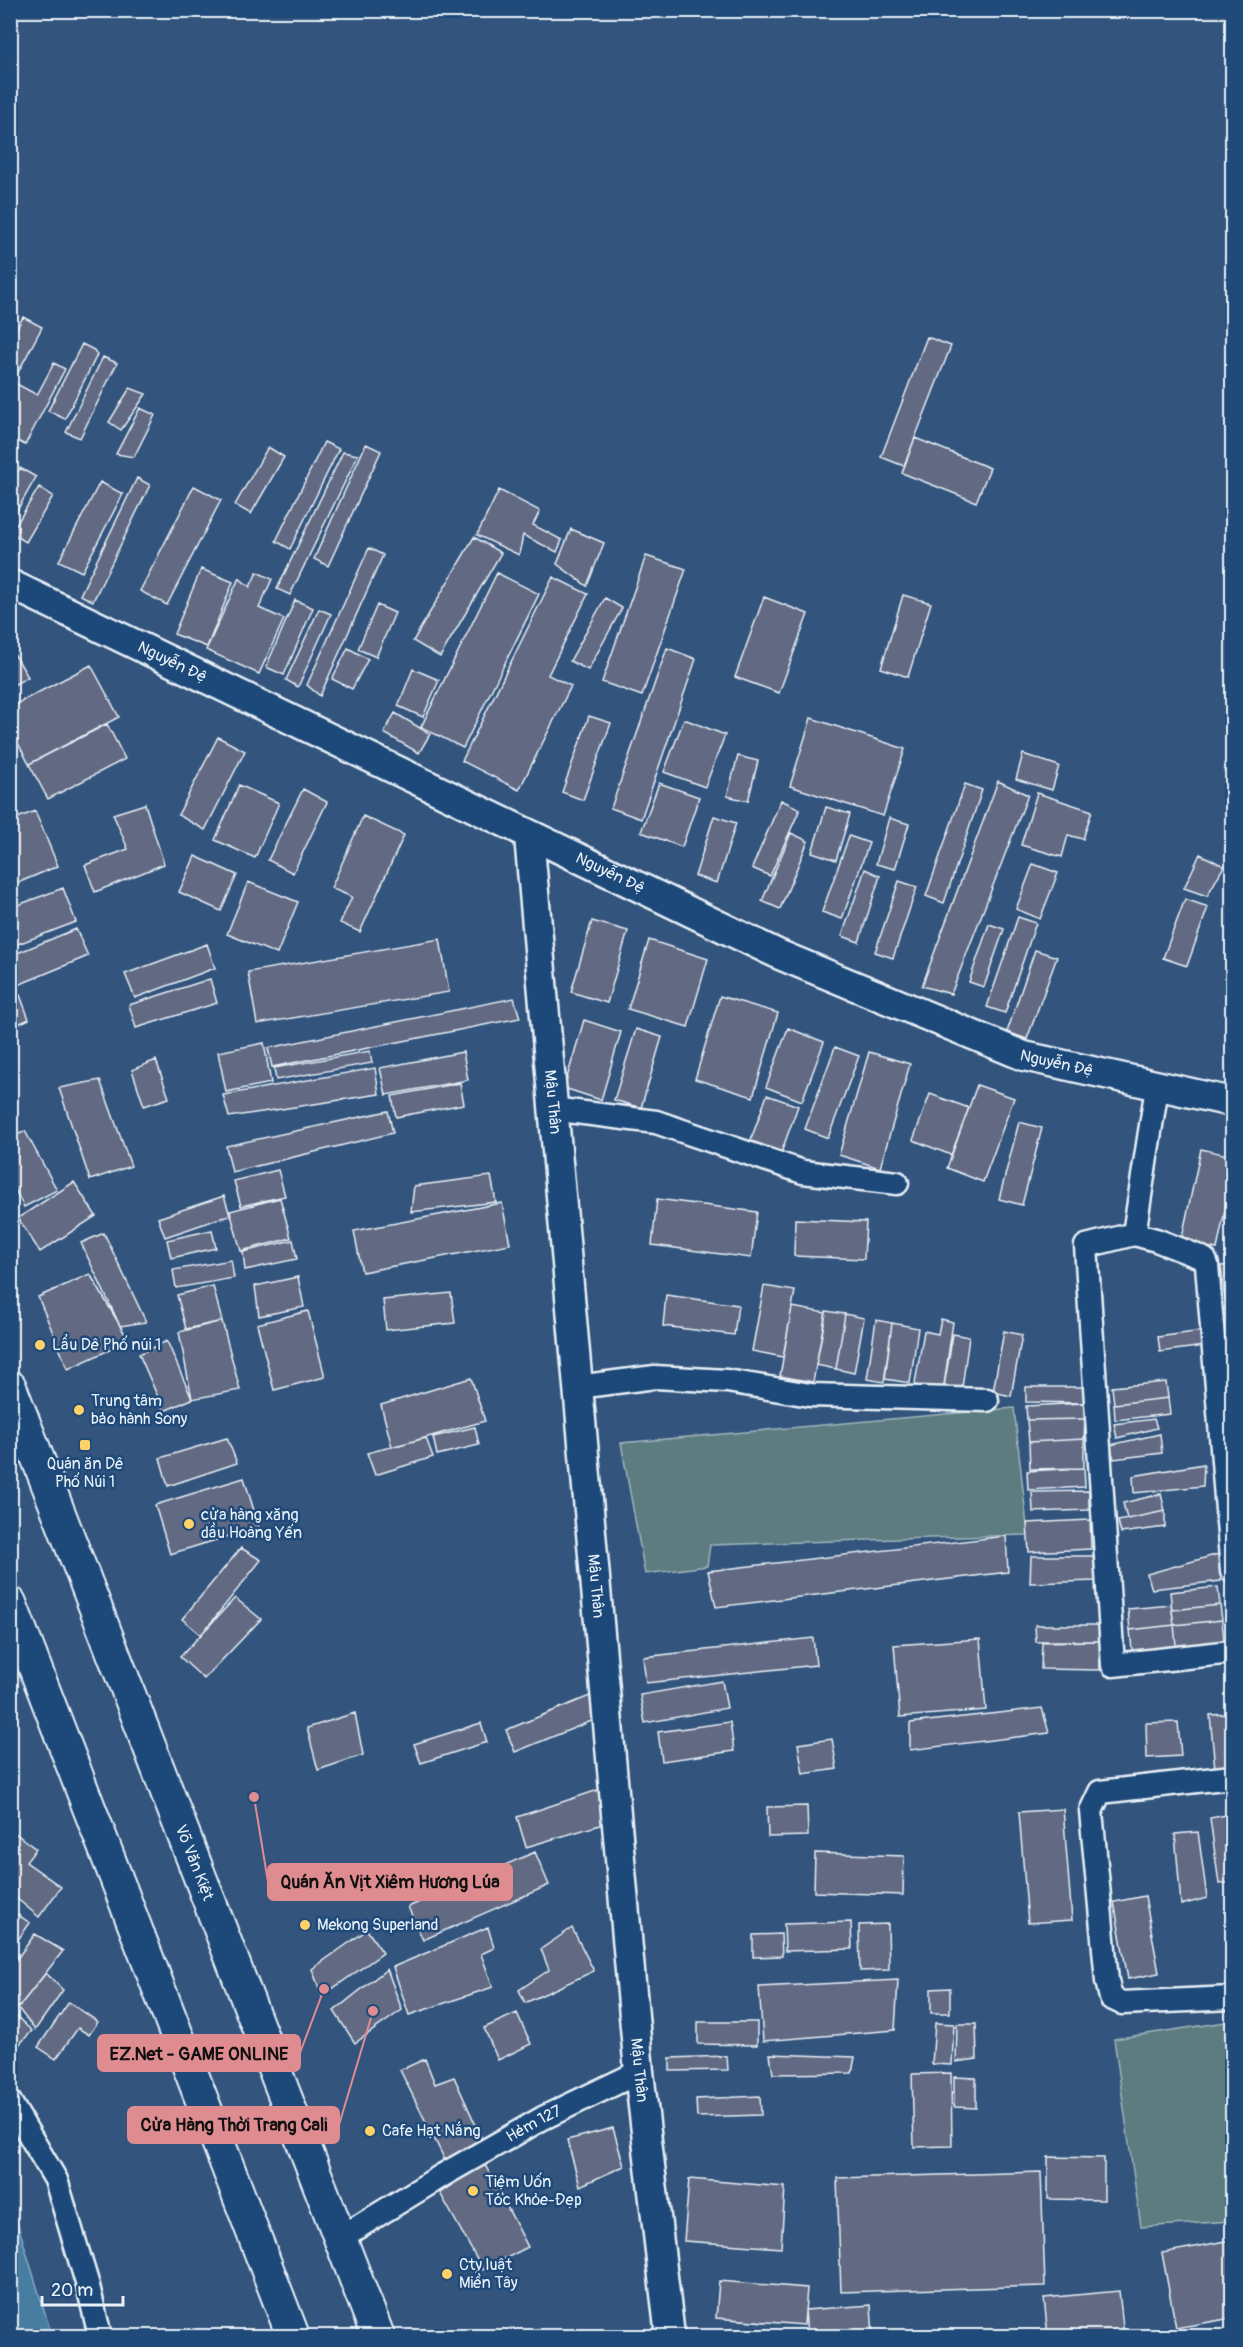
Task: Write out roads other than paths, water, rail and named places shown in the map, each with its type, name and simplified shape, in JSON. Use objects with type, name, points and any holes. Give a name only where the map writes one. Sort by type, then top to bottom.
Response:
[{"type":"main road","name":"Võ Văn Kiệt","points":[[10,1387],[378,2337]]},
{"type":"main road","points":[[10,1603],[293,2337]]},
{"type":"street","name":"Nguyễn Đệ","points":[[10,584],[780,955],[1024,1056],[1233,1102]]},
{"type":"street","name":"Mậu Thân","points":[[529,836],[639,2072],[670,2337]]},
{"type":"street","points":[[1134,1234],[1157,1087]]},
{"type":"street","points":[[552,1109],[656,1122],[803,1172],[897,1183]]},
{"type":"street","points":[[1233,1571],[1207,1265],[1200,1257],[1134,1234],[1086,1246],[1113,1665],[1233,1652]]},
{"type":"street","points":[[577,1387],[655,1377],[727,1381],[810,1395],[987,1400]]},
{"type":"street","points":[[1233,1777],[1100,1792],[1091,1811],[1107,1981],[1112,1998],[1122,2003],[1233,1998]]},
{"type":"street","name":"Hẻm 127","points":[[340,2238],[443,2175],[543,2118],[639,2072]]},
{"type":"street","points":[[10,2102],[56,2180],[88,2286],[100,2337]]},
{"type":"water","points":[[11,2202],[52,2336],[11,2336]]},
{"type":"place","name":"Lẩu Dê Phố núi 1","points":[[40,1345]]},
{"type":"place","name":"Trung tâm bảo hành Sony","points":[[79,1410]]},
{"type":"place","name":"Quán ăn Dê Phố Núi 1","points":[[85,1445]]},
{"type":"place","name":"cửa hàng xăng dầu Hoàng Yến","points":[[189,1524]]},
{"type":"place","name":"Quán Ăn Vịt Xiêm Hương Lúa","points":[[254,1797]]},
{"type":"place","name":"Mekong Superland","points":[[305,1925]]},
{"type":"place","name":"EZ.Net - GAME ONLINE","points":[[324,1989]]},
{"type":"place","name":"Cửa Hàng Thời Trang Cali","points":[[373,2011]]},
{"type":"place","name":"Cafe Hạt Nắng","points":[[370,2131]]},
{"type":"place","name":"Tiệm Uốn Tóc Khỏe-Đẹp","points":[[473,2191]]},
{"type":"place","name":"Cty luật Miền Tây","points":[[447,2274]]}]
